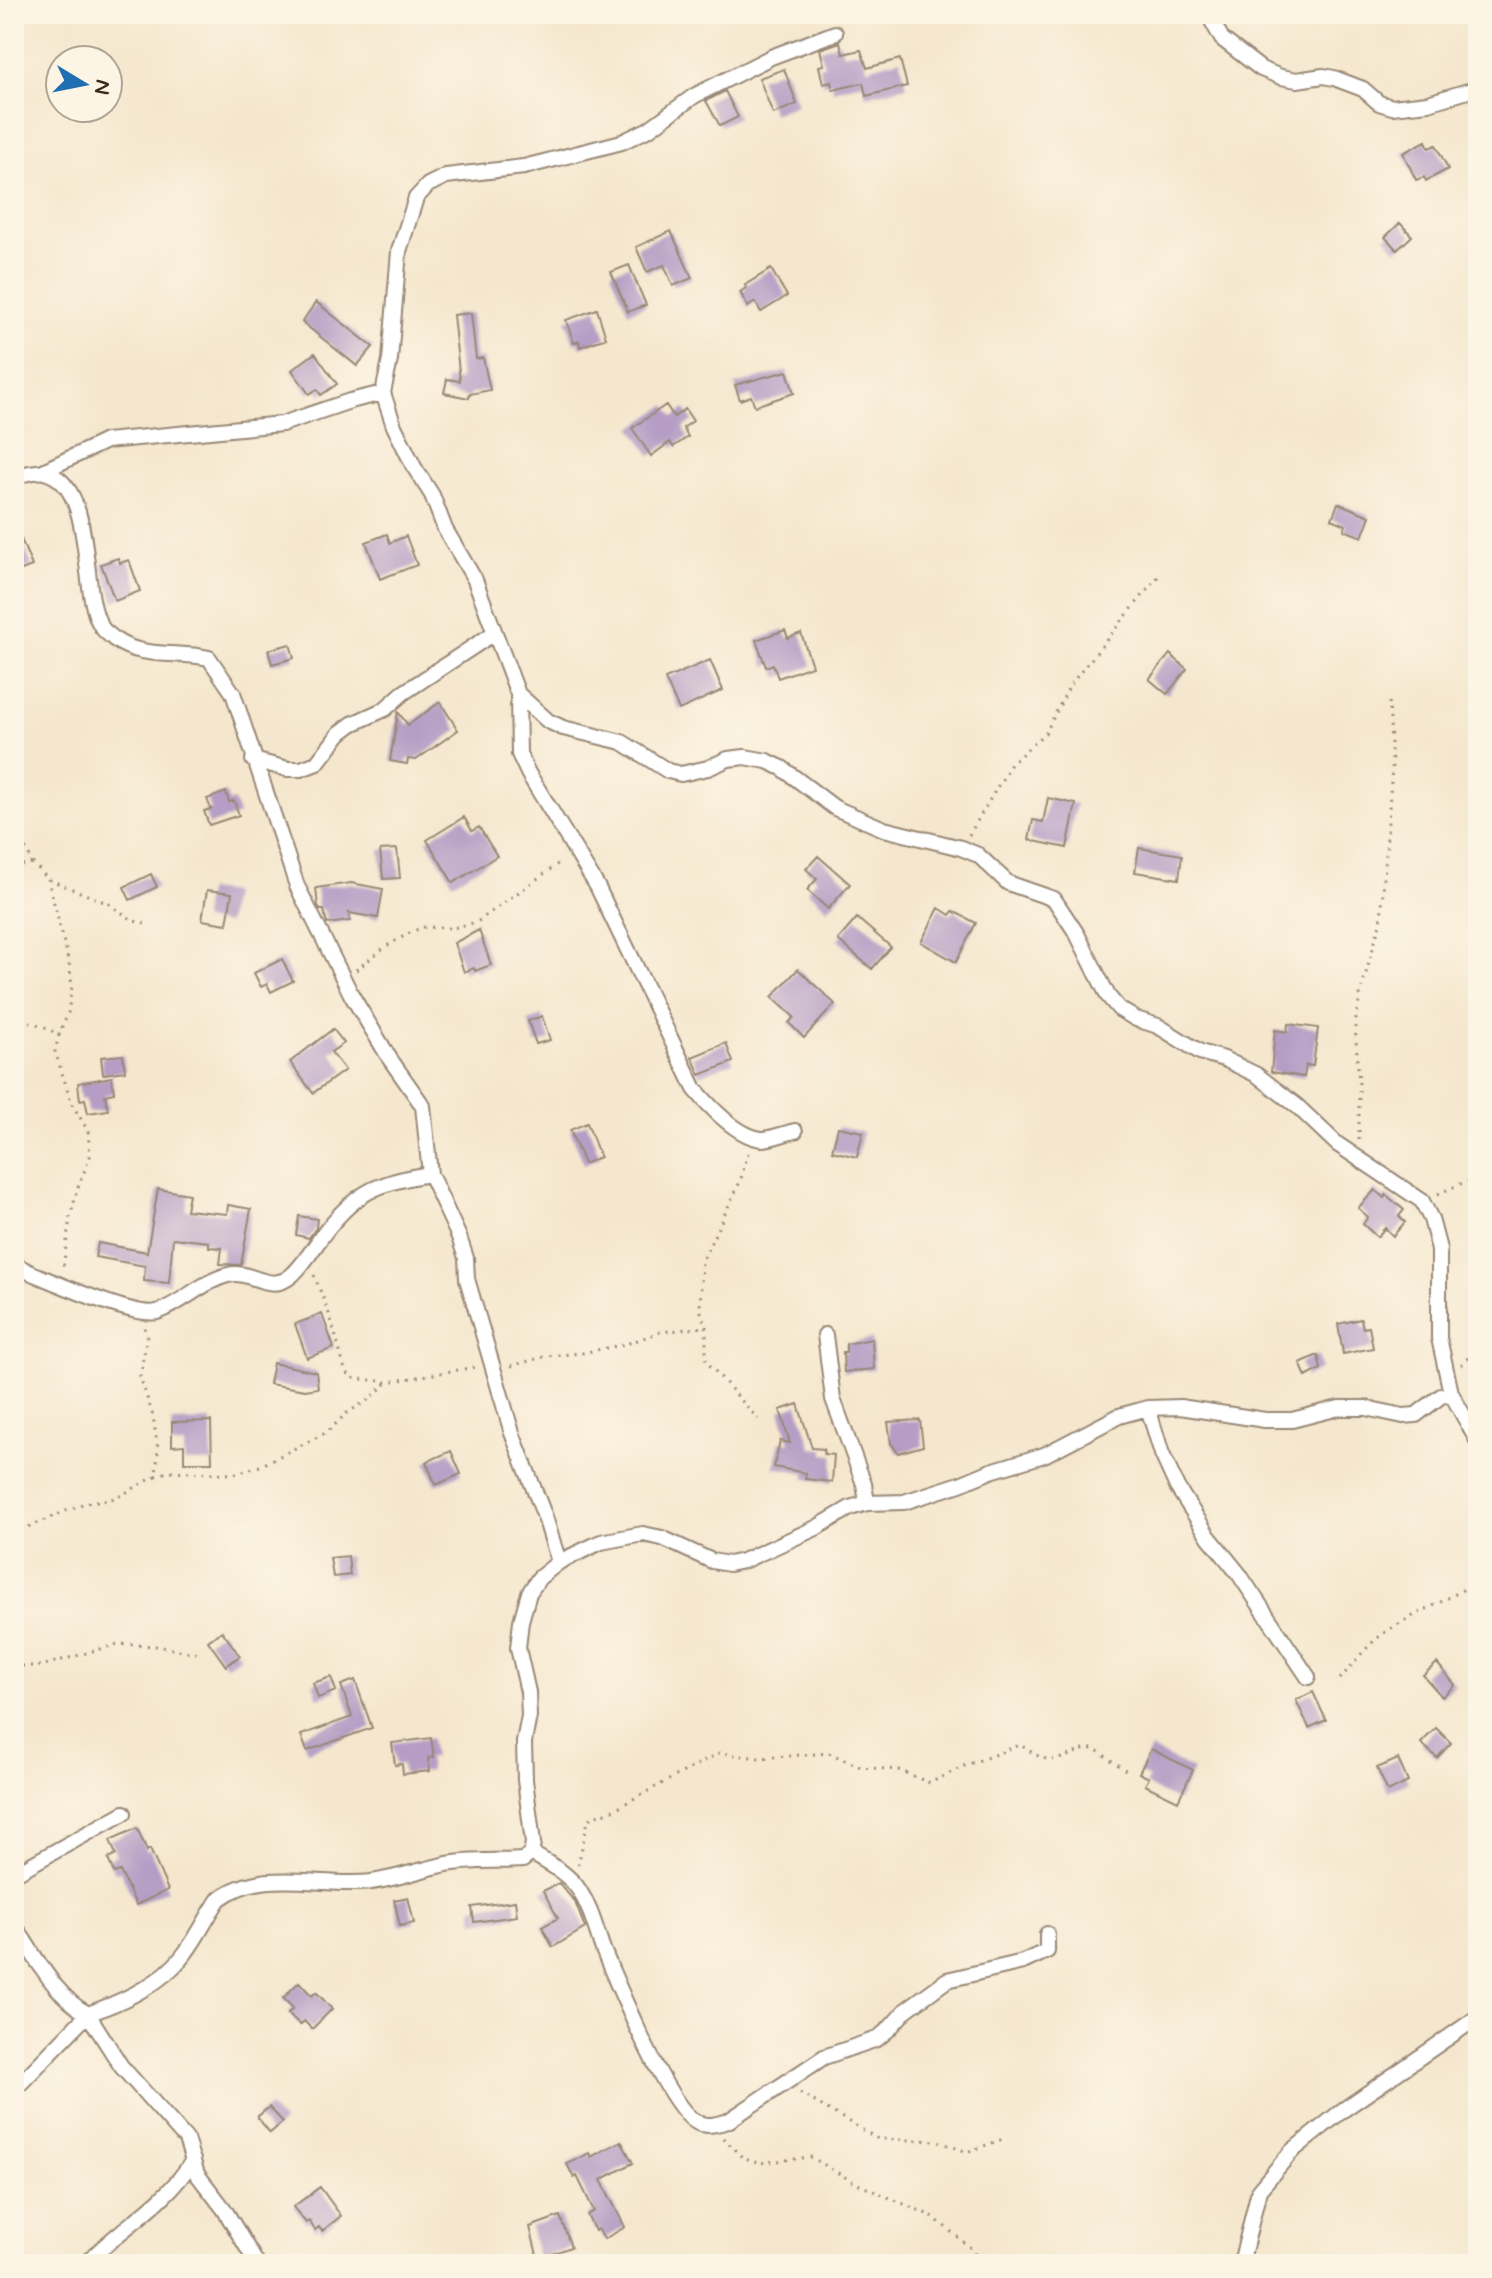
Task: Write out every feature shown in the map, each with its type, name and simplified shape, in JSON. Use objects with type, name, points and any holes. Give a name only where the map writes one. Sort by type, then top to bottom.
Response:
[{"type":"street","points":[[1208,14],[1222,39],[1261,69],[1281,77],[1297,80],[1323,76],[1334,78],[1363,89],[1379,103],[1392,107],[1428,103],[1478,88]]},
{"type":"street","points":[[795,1131],[762,1139],[717,1115],[695,1089],[597,886],[519,754],[518,694],[475,580],[445,529],[432,495],[414,467],[394,426],[383,393],[390,360],[399,251],[416,198],[428,185],[446,176],[524,167],[622,142],[649,129],[694,96],[771,57],[835,33]]},
{"type":"street","points":[[14,476],[43,471],[106,441],[282,424],[383,393]]},
{"type":"street","points":[[43,471],[61,481],[83,525],[91,587],[101,627],[118,642],[140,650],[191,653],[209,658],[233,693],[297,886],[372,1031],[423,1106],[430,1174],[463,1248],[467,1279],[512,1433],[559,1562]]},
{"type":"street","points":[[253,760],[288,769],[301,769],[317,763],[340,733],[352,724],[385,709],[403,693],[494,633]]},
{"type":"street","points":[[518,694],[548,721],[563,728],[622,742],[668,771],[681,774],[737,758],[767,761],[782,768],[835,808],[884,829],[978,855],[1008,883],[1054,899],[1077,934],[1108,996],[1119,1009],[1158,1026],[1200,1052],[1224,1059],[1257,1075],[1297,1106],[1337,1144],[1422,1201],[1431,1219],[1439,1249],[1439,1338],[1451,1393],[1478,1442]]},
{"type":"street","points":[[14,1264],[140,1312],[161,1311],[230,1274],[243,1275],[262,1283],[277,1283],[291,1276],[345,1207],[370,1189],[398,1179],[430,1174]]},
{"type":"street","points":[[825,1335],[833,1399],[864,1484],[867,1503]]},
{"type":"street","points":[[14,2090],[88,2014],[149,1985],[174,1966],[219,1899],[230,1891],[257,1883],[306,1879],[371,1882],[473,1860],[523,1860],[531,1853],[533,1843],[524,1742],[529,1716],[528,1692],[518,1648],[529,1593],[539,1578],[559,1562],[601,1542],[643,1534],[662,1538],[712,1561],[729,1564],[816,1528],[850,1508],[867,1503],[904,1502],[960,1484],[1044,1455],[1119,1416],[1148,1408],[1180,1407],[1265,1420],[1292,1420],[1339,1408],[1366,1408],[1403,1416],[1416,1415],[1441,1396],[1451,1393]]},
{"type":"street","points":[[1148,1408],[1162,1454],[1177,1487],[1308,1677]]},
{"type":"street","points":[[14,1874],[124,1813]]},
{"type":"street","points":[[531,1853],[577,1886],[592,1911],[600,1941],[628,2009],[667,2084],[698,2123],[714,2125],[728,2121],[824,2057],[877,2039],[906,2010],[947,1980],[1023,1962],[1047,1951],[1047,1934]]},
{"type":"street","points":[[14,1925],[58,1988],[77,2009],[88,2014],[121,2066],[186,2139],[205,2187],[224,2209],[257,2264]]},
{"type":"street","points":[[1241,2264],[1259,2190],[1292,2151],[1343,2110],[1478,2017]]},
{"type":"street","points":[[86,2264],[118,2234],[152,2210],[178,2183],[193,2160]]},
{"type":"path","points":[[961,848],[1002,776],[1046,732],[1070,685],[1161,573]]},
{"type":"path","points":[[1360,1160],[1355,1025],[1381,920],[1392,767],[1389,698]]},
{"type":"path","points":[[14,827],[33,863],[48,879],[109,904],[134,921],[150,925]]},
{"type":"path","points":[[344,979],[385,947],[413,931],[425,927],[453,928],[477,922],[576,852]]},
{"type":"path","points":[[14,866],[33,863]]},
{"type":"path","points":[[48,879],[72,986],[68,1013],[55,1051],[72,1104],[88,1131],[90,1157],[70,1218],[63,1258],[63,1285]]},
{"type":"path","points":[[14,1017],[59,1035]]},
{"type":"path","points":[[758,1419],[706,1361],[706,1327],[700,1309],[702,1261],[740,1182],[747,1154],[762,1139]]},
{"type":"path","points":[[1422,1201],[1478,1176]]},
{"type":"path","points":[[307,1256],[330,1316],[345,1370],[352,1378],[388,1382],[414,1380],[456,1369],[509,1366],[547,1356],[582,1353],[626,1344],[660,1332],[706,1327]]},
{"type":"path","points":[[140,1312],[147,1336],[140,1376],[153,1416],[158,1450],[156,1476]]},
{"type":"path","points":[[14,1533],[85,1503],[116,1498],[170,1471],[233,1474],[260,1466],[327,1432],[388,1382]]},
{"type":"path","points":[[1340,1679],[1380,1635],[1427,1607],[1459,1594],[1478,1580]]},
{"type":"path","points":[[14,1666],[41,1666],[118,1644],[156,1646],[200,1654]]},
{"type":"path","points":[[577,1886],[578,1855],[588,1821],[719,1753],[767,1758],[829,1753],[861,1767],[898,1770],[930,1783],[964,1766],[1020,1745],[1044,1759],[1055,1760],[1075,1751],[1095,1749],[1127,1771]]},
{"type":"path","points":[[783,2083],[878,2139],[938,2141],[967,2152],[1006,2138]]},
{"type":"path","points":[[714,2125],[726,2143],[742,2157],[760,2163],[811,2157],[855,2183],[932,2216],[972,2249],[980,2264]]},
{"type":"building","points":[[840,42],[843,54],[861,50],[867,68],[900,59],[907,86],[866,96],[863,83],[833,90],[831,82],[823,84],[819,66],[824,65],[820,49]]},
{"type":"building","points":[[784,69],[797,104],[773,114],[759,78]]},
{"type":"building","points":[[725,91],[738,117],[720,126],[706,101]]},
{"type":"building","points":[[1426,141],[1429,148],[1436,145],[1448,169],[1426,181],[1424,177],[1416,180],[1403,153]]},
{"type":"building","points":[[1400,223],[1412,236],[1397,250],[1385,237]]},
{"type":"building","points":[[671,231],[692,278],[673,286],[664,265],[647,272],[636,247]]},
{"type":"building","points":[[629,265],[646,305],[628,312],[611,272]]},
{"type":"building","points":[[771,269],[787,296],[761,312],[755,302],[748,307],[740,292],[746,288],[745,285]]},
{"type":"building","points":[[316,302],[373,347],[357,366],[302,322]]},
{"type":"building","points":[[597,309],[606,338],[580,347],[579,341],[574,343],[566,320]]},
{"type":"building","points":[[471,313],[476,359],[483,358],[490,390],[470,394],[469,398],[444,393],[447,379],[460,381],[453,315]]},
{"type":"building","points":[[315,353],[337,384],[321,395],[317,389],[309,394],[292,370]]},
{"type":"building","points":[[787,371],[794,393],[755,406],[751,396],[740,400],[735,385]]},
{"type":"building","points":[[666,405],[674,417],[685,409],[693,421],[683,428],[688,437],[673,447],[670,442],[651,456],[632,428]]},
{"type":"building","points":[[1338,503],[1370,516],[1362,537],[1344,530],[1346,525],[1332,519]]},
{"type":"building","points":[[14,522],[32,566],[14,573]]},
{"type":"building","points":[[387,534],[390,543],[406,536],[417,565],[380,579],[366,542]]},
{"type":"building","points":[[118,558],[120,563],[129,560],[140,591],[115,601],[101,564]]},
{"type":"building","points":[[785,630],[788,638],[801,633],[812,666],[778,678],[773,664],[766,667],[756,640]]},
{"type":"building","points":[[290,644],[294,658],[272,664],[268,650]]},
{"type":"building","points":[[1170,654],[1187,669],[1167,694],[1149,679]]},
{"type":"building","points":[[710,660],[723,690],[679,710],[665,679]]},
{"type":"building","points":[[440,702],[458,730],[416,760],[408,759],[407,764],[390,761],[398,712],[408,725]]},
{"type":"building","points":[[226,792],[229,802],[234,801],[239,815],[209,825],[204,811],[211,809],[207,799]]},
{"type":"building","points":[[1048,798],[1076,804],[1067,848],[1029,840],[1033,820],[1043,822]]},
{"type":"building","points":[[464,817],[472,831],[479,827],[497,856],[453,883],[427,840]]},
{"type":"building","points":[[1139,848],[1182,855],[1179,879],[1135,872]]},
{"type":"building","points":[[397,849],[400,878],[383,879],[380,850]]},
{"type":"building","points":[[818,856],[850,884],[828,909],[807,890],[817,879],[806,869]]},
{"type":"building","points":[[151,874],[157,887],[130,900],[124,887]]},
{"type":"building","points":[[351,883],[383,889],[378,918],[349,913],[350,921],[327,924],[324,910],[318,906],[316,888]]},
{"type":"building","points":[[207,890],[232,893],[227,924],[202,920]]},
{"type":"building","points":[[939,908],[950,915],[953,911],[976,923],[956,962],[921,942]]},
{"type":"building","points":[[857,918],[891,947],[872,969],[838,940]]},
{"type":"building","points":[[479,930],[491,965],[464,972],[454,943]]},
{"type":"building","points":[[282,959],[293,981],[271,992],[267,984],[261,987],[254,973]]},
{"type":"building","points":[[798,969],[835,1004],[804,1038],[789,1023],[794,1017],[772,997]]},
{"type":"building","points":[[542,1016],[550,1040],[536,1044],[528,1021]]},
{"type":"building","points":[[1288,1024],[1318,1028],[1313,1066],[1306,1065],[1304,1077],[1271,1072],[1275,1030],[1287,1032]]},
{"type":"building","points":[[333,1029],[344,1043],[331,1052],[345,1070],[313,1093],[290,1062]]},
{"type":"building","points":[[726,1043],[733,1062],[700,1075],[692,1057]]},
{"type":"building","points":[[123,1055],[125,1071],[103,1074],[101,1057]]},
{"type":"building","points":[[112,1077],[114,1093],[105,1095],[108,1110],[88,1113],[85,1099],[80,1100],[78,1083]]},
{"type":"building","points":[[587,1123],[600,1157],[584,1164],[570,1130]]},
{"type":"building","points":[[838,1127],[863,1132],[857,1157],[832,1151]]},
{"type":"building","points":[[158,1189],[189,1194],[186,1210],[227,1214],[228,1205],[251,1209],[241,1265],[220,1264],[222,1248],[209,1247],[209,1242],[173,1238],[169,1283],[144,1281],[145,1266],[95,1257],[98,1243],[147,1252]]},
{"type":"building","points":[[1375,1190],[1404,1210],[1399,1216],[1405,1222],[1393,1236],[1385,1228],[1377,1237],[1363,1224],[1368,1217],[1358,1208]]},
{"type":"building","points":[[299,1216],[317,1219],[316,1228],[309,1238],[296,1235]]},
{"type":"building","points":[[322,1314],[334,1348],[307,1358],[295,1324]]},
{"type":"building","points":[[1361,1319],[1363,1328],[1369,1327],[1373,1348],[1343,1354],[1338,1324]]},
{"type":"building","points":[[872,1339],[874,1369],[844,1372],[843,1352],[846,1352],[846,1344]]},
{"type":"building","points":[[1318,1355],[1321,1369],[1306,1377],[1300,1363]]},
{"type":"building","points":[[273,1363],[316,1372],[318,1388],[305,1390],[269,1384]]},
{"type":"building","points":[[798,1404],[812,1448],[824,1449],[824,1454],[834,1455],[832,1482],[805,1479],[806,1473],[774,1467],[780,1441],[790,1443],[780,1410]]},
{"type":"building","points":[[920,1420],[923,1446],[898,1453],[891,1443],[888,1422]]},
{"type":"building","points":[[211,1421],[212,1462],[184,1462],[184,1445],[172,1446],[172,1422]]},
{"type":"building","points":[[451,1451],[461,1474],[436,1485],[426,1462]]},
{"type":"building","points":[[348,1556],[350,1575],[333,1577],[330,1558]]},
{"type":"building","points":[[222,1631],[240,1656],[226,1666],[208,1641]]},
{"type":"building","points":[[1437,1663],[1455,1685],[1442,1697],[1423,1675]]},
{"type":"building","points":[[331,1677],[336,1691],[318,1698],[313,1683]]},
{"type":"building","points":[[355,1680],[372,1728],[307,1751],[301,1735],[352,1717],[341,1685]]},
{"type":"building","points":[[1313,1692],[1326,1720],[1309,1728],[1296,1700]]},
{"type":"building","points":[[1436,1728],[1451,1743],[1437,1758],[1421,1743]]},
{"type":"building","points":[[431,1738],[434,1757],[428,1758],[430,1771],[403,1774],[402,1764],[395,1765],[392,1743]]},
{"type":"building","points":[[1151,1749],[1193,1770],[1178,1801],[1145,1785],[1149,1778],[1139,1773]]},
{"type":"building","points":[[1398,1759],[1408,1782],[1388,1792],[1377,1768]]},
{"type":"building","points":[[137,1828],[168,1890],[136,1905],[120,1871],[114,1873],[108,1859],[116,1855],[110,1840]]},
{"type":"building","points":[[559,1883],[575,1902],[585,1928],[553,1947],[542,1927],[558,1918],[543,1891]]},
{"type":"building","points":[[408,1897],[414,1923],[400,1926],[394,1900]]},
{"type":"building","points":[[515,1901],[517,1916],[474,1922],[472,1907]]},
{"type":"building","points":[[299,1982],[312,1996],[316,1992],[332,2009],[312,2029],[304,2021],[300,2025],[288,2013],[293,2008],[283,1998]]},
{"type":"building","points":[[269,2107],[283,2122],[270,2133],[257,2117]]},
{"type":"building","points":[[621,2141],[633,2163],[601,2180],[625,2227],[604,2239],[598,2229],[595,2231],[587,2215],[594,2211],[577,2176],[574,2178],[567,2164],[589,2153],[591,2157]]},
{"type":"building","points":[[320,2187],[341,2216],[322,2231],[319,2227],[315,2230],[309,2221],[306,2223],[293,2207]]},
{"type":"building","points":[[560,2216],[571,2247],[538,2259],[530,2227]]}]
